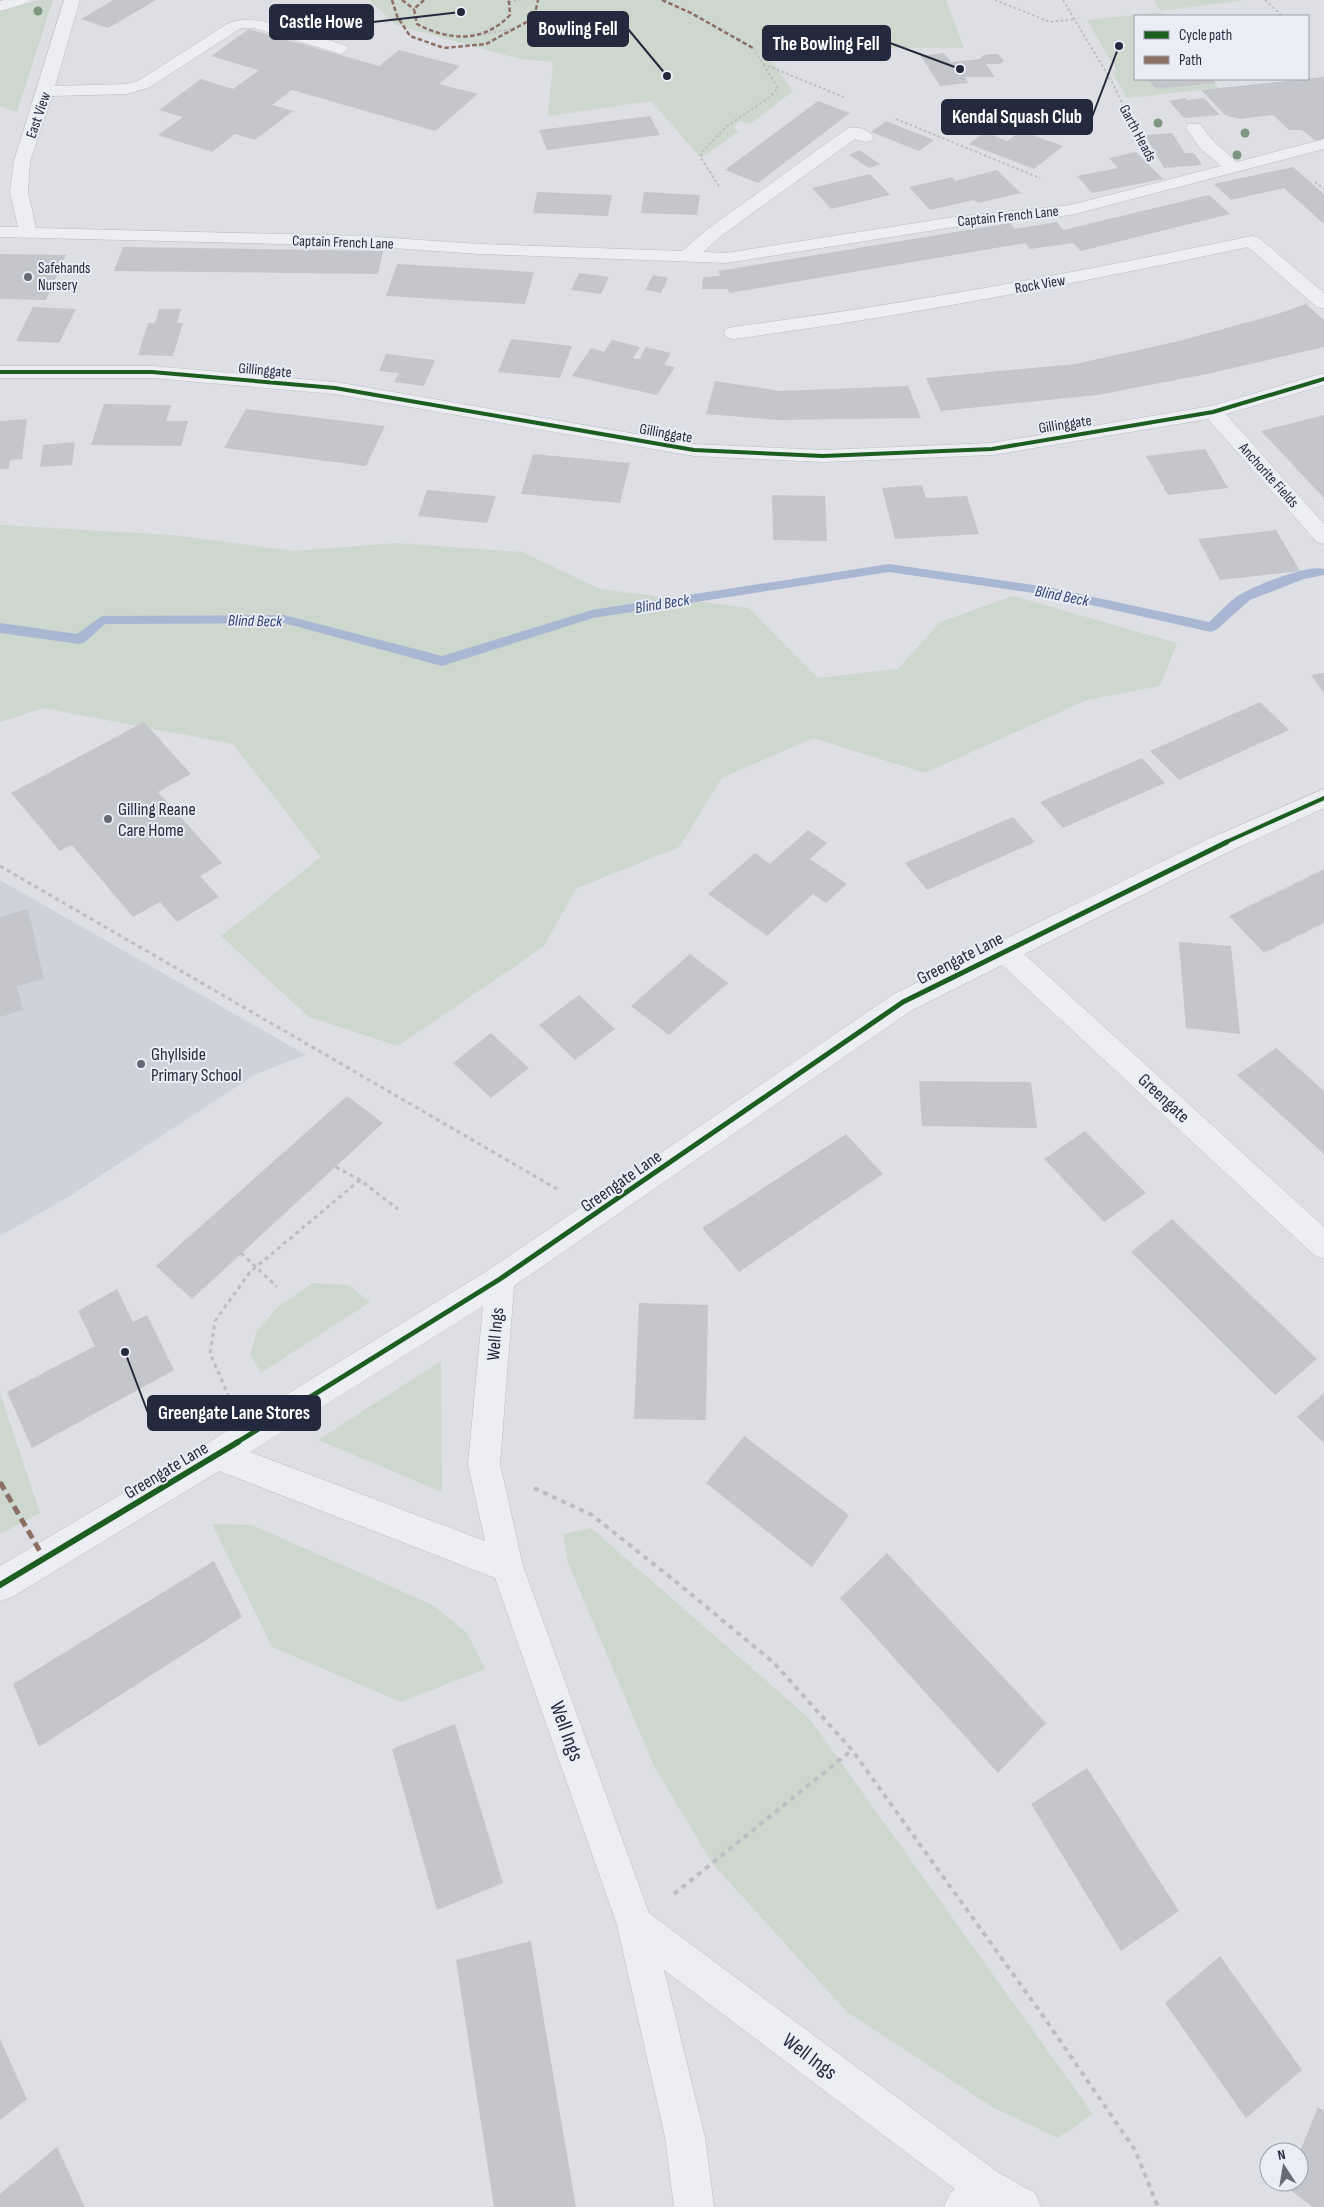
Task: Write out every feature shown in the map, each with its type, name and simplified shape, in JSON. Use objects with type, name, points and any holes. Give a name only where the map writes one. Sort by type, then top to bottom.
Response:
[{"type":"street","points":[[0,6],[22,0]]},
{"type":"street","name":"East View","points":[[28,232],[19,192],[22,161],[46,91],[72,0]]},
{"type":"street","points":[[46,91],[127,89],[144,84],[232,27],[246,22],[341,49]]},
{"type":"street","points":[[1194,128],[1206,144],[1234,168]]},
{"type":"street","points":[[686,257],[738,214],[854,132],[865,137]]},
{"type":"street","name":"Captain French Lane","points":[[0,232],[362,241],[480,249],[726,258],[954,222],[1086,206],[1324,144]]},
{"type":"street","name":"Rock View","points":[[733,333],[830,320],[1056,282],[1252,241],[1324,302]]},
{"type":"street","name":"Gillinggate","points":[[0,372],[152,372],[336,388],[694,450],[824,456],[992,449],[1213,412],[1324,379]]},
{"type":"street","name":"Anchorite Fields","points":[[1213,412],[1323,534]]},
{"type":"street","name":"Greengate Lane","points":[[0,1585],[217,1455],[500,1279],[599,1213],[903,1002],[1216,846],[1324,798]]},
{"type":"street","name":"Greengate","points":[[1004,951],[1324,1246]]},
{"type":"street","name":"Well Ings","points":[[500,1279],[484,1464],[507,1566],[635,1925],[685,2137],[694,2207]]},
{"type":"street","points":[[217,1455],[507,1566]]},
{"type":"street","name":"Well Ings","points":[[635,1925],[974,2197],[1021,2207]]},
{"type":"path","points":[[509,2],[520,0]]},
{"type":"path","points":[[995,0],[998,4],[1050,22],[1076,19]]},
{"type":"path","points":[[1265,0],[1281,15]]},
{"type":"path","points":[[484,34],[512,30]]},
{"type":"path","points":[[738,214],[701,158],[701,153],[727,126],[772,96],[778,88],[753,48]]},
{"type":"path","points":[[763,64],[853,101]]},
{"type":"path","points":[[889,116],[1052,182],[1086,206]]},
{"type":"path","points":[[0,866],[599,1213]]},
{"type":"path","points":[[336,1167],[360,1180],[398,1209]]},
{"type":"path","points":[[248,1435],[219,1377],[210,1353],[215,1320],[233,1293],[256,1267],[360,1180]]},
{"type":"path","points":[[241,1254],[277,1287]]},
{"type":"path","points":[[484,1464],[592,1515],[774,1663],[852,1750],[1041,2013],[1136,2150],[1158,2207]]},
{"type":"path","points":[[635,1925],[852,1750]]},
{"type":"shaded area","points":[[39,0],[53,0],[17,112],[0,106],[0,12]]},
{"type":"shaded area","points":[[369,0],[946,0],[964,48],[899,48],[823,53],[763,49],[793,91],[750,124],[741,121],[732,127],[739,131],[701,158],[651,101],[548,116],[553,62],[520,59],[396,25]]},
{"type":"shaded area","points":[[1154,0],[1246,0],[1161,11]]},
{"type":"shaded area","points":[[1161,12],[1163,15],[1134,15],[1134,80],[1212,80],[1218,88],[1127,98],[1112,72],[1117,71],[1087,20]]},
{"type":"shaded area","points":[[0,525],[172,535],[294,551],[396,543],[522,552],[600,589],[749,608],[818,678],[898,669],[940,622],[1013,596],[1177,643],[1160,686],[1087,700],[925,773],[813,738],[722,778],[679,847],[577,888],[543,947],[398,1046],[309,1017],[221,936],[321,857],[233,744],[43,708],[0,722]]},
{"type":"shaded area","name":"Ghyllside Primary School","points":[[0,880],[306,1055],[256,1074],[68,1197],[0,1236]]},
{"type":"shaded area","points":[[312,1283],[349,1285],[370,1302],[261,1373],[250,1355],[257,1331],[278,1307]]},
{"type":"shaded area","points":[[441,1361],[442,1492],[318,1440]]},
{"type":"shaded area","points":[[0,1393],[40,1513],[0,1534]]},
{"type":"shaded area","points":[[212,1524],[252,1525],[433,1605],[467,1633],[485,1669],[401,1702],[272,1647]]},
{"type":"shaded area","points":[[591,1528],[809,1718],[1093,2114],[1058,2138],[994,2108],[847,2012],[712,1863],[655,1768],[568,1563],[563,1534]]},
{"type":"building","points":[[113,0],[156,0],[108,28],[81,19]]},
{"type":"building","points":[[249,29],[379,66],[399,50],[460,66],[439,84],[478,94],[435,131],[292,90],[272,105],[293,111],[255,140],[235,134],[212,152],[158,135],[183,117],[159,110],[201,79],[233,89],[259,70],[211,56]]},
{"type":"building","points":[[944,53],[951,62],[980,59],[982,56],[989,54],[998,54],[1004,61],[1000,64],[986,64],[995,77],[965,77],[968,83],[940,86],[921,56]]},
{"type":"building","points":[[1324,77],[1324,139],[1316,141],[1302,130],[1289,130],[1273,115],[1240,119],[1225,115],[1201,90],[1309,80]]},
{"type":"building","points":[[1149,80],[1214,80],[1216,83],[1156,89]]},
{"type":"building","points":[[1185,98],[1187,100],[1204,98],[1220,115],[1184,118],[1169,101]]},
{"type":"building","points":[[818,101],[850,113],[758,183],[725,170]]},
{"type":"building","points":[[650,116],[660,135],[547,150],[539,130]]},
{"type":"building","points":[[886,121],[934,140],[919,151],[871,132]]},
{"type":"building","points":[[1021,131],[1063,146],[1034,169],[969,144],[985,132],[1007,141]]},
{"type":"building","points":[[1172,133],[1185,153],[1194,153],[1202,165],[1164,168],[1145,135]]},
{"type":"building","points":[[859,150],[880,164],[869,168],[849,155]]},
{"type":"building","points":[[1136,152],[1163,179],[1092,193],[1077,176],[1118,168],[1109,158]]},
{"type":"building","points":[[1293,167],[1324,194],[1324,224],[1284,188],[1231,200],[1214,184]]},
{"type":"building","points":[[997,170],[1021,193],[978,203],[974,200],[930,210],[909,187],[952,177],[955,181]]},
{"type":"building","points":[[870,174],[890,195],[831,209],[812,188]]},
{"type":"building","points":[[537,192],[612,195],[608,216],[533,213]]},
{"type":"building","points":[[644,192],[700,195],[697,215],[641,213]]},
{"type":"building","points":[[1209,195],[1230,214],[1081,251],[1073,243],[1030,249],[1025,243],[730,293],[727,289],[702,289],[703,277],[721,276],[718,271],[1010,223],[1015,229],[1057,222],[1063,230]]},
{"type":"building","points":[[123,247],[383,251],[378,274],[114,271]]},
{"type":"building","name":"Safehands Nursery","points":[[0,254],[66,255],[46,300],[0,299]]},
{"type":"building","points":[[397,264],[534,272],[525,304],[386,296]]},
{"type":"building","points":[[579,273],[609,277],[601,294],[571,290]]},
{"type":"building","points":[[653,275],[668,278],[661,293],[645,290]]},
{"type":"building","points":[[1306,304],[1324,320],[1324,347],[1207,374],[1097,395],[941,411],[926,378],[1075,364],[1179,341]]},
{"type":"building","points":[[33,307],[76,309],[59,343],[16,341]]},
{"type":"building","points":[[159,309],[181,309],[177,323],[183,323],[173,356],[138,355],[148,323],[155,323]]},
{"type":"building","points":[[511,339],[572,346],[560,378],[498,372]]},
{"type":"building","points":[[612,340],[640,347],[633,358],[639,359],[646,347],[671,353],[664,365],[675,367],[657,395],[572,376],[591,348],[604,352]]},
{"type":"building","points":[[386,354],[435,360],[424,386],[394,382],[399,373],[379,371]]},
{"type":"building","points":[[715,381],[780,391],[908,386],[921,418],[778,420],[706,414]]},
{"type":"building","points":[[104,404],[171,405],[166,421],[188,421],[181,446],[91,445]]},
{"type":"building","points":[[246,409],[385,426],[366,466],[224,448]]},
{"type":"building","points":[[1324,415],[1324,498],[1261,431]]},
{"type":"building","points":[[27,419],[22,459],[10,460],[9,469],[0,469],[0,421]]},
{"type":"building","points":[[75,442],[72,465],[40,467],[43,445]]},
{"type":"building","points":[[1205,449],[1228,488],[1168,495],[1146,456]]},
{"type":"building","points":[[533,454],[630,463],[620,503],[521,494]]},
{"type":"building","points":[[922,485],[926,498],[967,496],[979,534],[895,539],[882,488]]},
{"type":"building","points":[[427,490],[496,496],[487,523],[418,516]]},
{"type":"building","points":[[772,495],[825,496],[827,541],[773,540]]},
{"type":"building","points":[[1276,530],[1300,571],[1220,580],[1198,539]]},
{"type":"building","points":[[1324,673],[1324,693],[1311,675]]},
{"type":"building","points":[[1260,702],[1289,730],[1179,780],[1150,751]]},
{"type":"building","name":"Gilling Reane Care Home","points":[[144,722],[191,774],[158,792],[222,863],[200,876],[219,897],[177,922],[160,902],[133,917],[72,845],[60,851],[11,793]]},
{"type":"building","points":[[1142,758],[1165,783],[1063,828],[1040,802]]},
{"type":"building","points":[[1013,817],[1035,842],[927,890],[905,863]]},
{"type":"building","points":[[808,830],[827,843],[810,859],[847,884],[826,903],[813,894],[767,936],[708,894],[755,853],[770,864]]},
{"type":"building","points":[[1324,869],[1324,923],[1264,953],[1229,916]]},
{"type":"building","points":[[28,909],[44,979],[17,986],[23,1010],[0,1017],[0,917]]},
{"type":"building","points":[[1179,942],[1231,946],[1240,1034],[1186,1028]]},
{"type":"building","points":[[690,954],[728,983],[669,1035],[631,1006]]},
{"type":"building","points":[[579,995],[615,1029],[575,1060],[539,1025]]},
{"type":"building","points":[[491,1033],[529,1068],[491,1098],[453,1063]]},
{"type":"building","points":[[1276,1048],[1324,1091],[1324,1154],[1237,1075]]},
{"type":"building","points":[[919,1081],[1031,1082],[1037,1128],[922,1126]]},
{"type":"building","points":[[347,1096],[383,1123],[192,1299],[156,1266]]},
{"type":"building","points":[[1085,1131],[1146,1193],[1104,1222],[1044,1159]]},
{"type":"building","points":[[846,1134],[883,1174],[739,1272],[702,1228]]},
{"type":"building","points":[[1172,1219],[1317,1359],[1275,1395],[1131,1252]]},
{"type":"building","points":[[117,1289],[133,1322],[147,1315],[174,1370],[32,1448],[7,1392],[95,1346],[78,1311]]},
{"type":"building","points":[[639,1303],[708,1305],[706,1420],[634,1419]]},
{"type":"building","points":[[1324,1393],[1324,1443],[1297,1417]]},
{"type":"building","points":[[744,1436],[849,1515],[812,1567],[706,1483]]},
{"type":"building","points":[[887,1553],[1046,1723],[998,1773],[840,1598]]},
{"type":"building","points":[[214,1561],[242,1617],[39,1747],[13,1684]]},
{"type":"building","points":[[455,1724],[503,1883],[437,1910],[392,1749]]},
{"type":"building","points":[[1087,1768],[1179,1911],[1121,1951],[1031,1804]]},
{"type":"building","points":[[531,1941],[576,2207],[494,2207],[456,1960]]},
{"type":"building","points":[[1220,1956],[1302,2070],[1246,2118],[1165,2003]]},
{"type":"building","points":[[0,2039],[27,2099],[0,2120]]},
{"type":"building","points":[[1318,2107],[1324,2111],[1324,2207],[1313,2207],[1293,2192],[1309,2192],[1309,2142],[1304,2142]]},
{"type":"building","points":[[57,2147],[85,2207],[0,2207],[0,2194]]},
{"type":"waterway","name":"Blind Beck","points":[[0,628],[80,639],[102,620],[284,619],[442,661],[592,614],[889,568],[1047,591],[1211,627],[1245,597],[1302,575],[1320,572]]},
{"type":"marked path","points":[[392,0],[397,16],[410,36],[444,48],[486,44],[534,18],[538,0]]},
{"type":"marked path","points":[[402,0],[414,9]]},
{"type":"marked path","points":[[424,0],[414,9],[417,24],[441,34],[466,37],[491,31],[501,24],[510,15],[509,2],[506,0]]},
{"type":"marked path","points":[[662,0],[691,13],[753,48]]},
{"type":"marked path","points":[[0,1482],[45,1560]]},
{"type":"cycle path","points":[[0,372],[152,372],[335,388],[694,450],[823,456],[992,449],[1213,412],[1324,379]]},
{"type":"cycle path","points":[[0,1585],[217,1455],[500,1279],[903,1002],[1217,846],[1324,798]]},
{"type":"place","name":"Castle Howe","points":[[461,12]]},
{"type":"place","name":"Kendal Squash Club","points":[[1119,46]]},
{"type":"place","name":"The Bowling Fell","points":[[960,69]]},
{"type":"place","name":"Bowling Fell","points":[[667,76]]},
{"type":"place","name":"Safehands Nursery","points":[[28,277]]},
{"type":"place","name":"Gilling Reane Care Home","points":[[108,819]]},
{"type":"place","name":"Ghyllside Primary School","points":[[141,1064]]},
{"type":"place","name":"Greengate Lane Stores","points":[[125,1352]]}]
